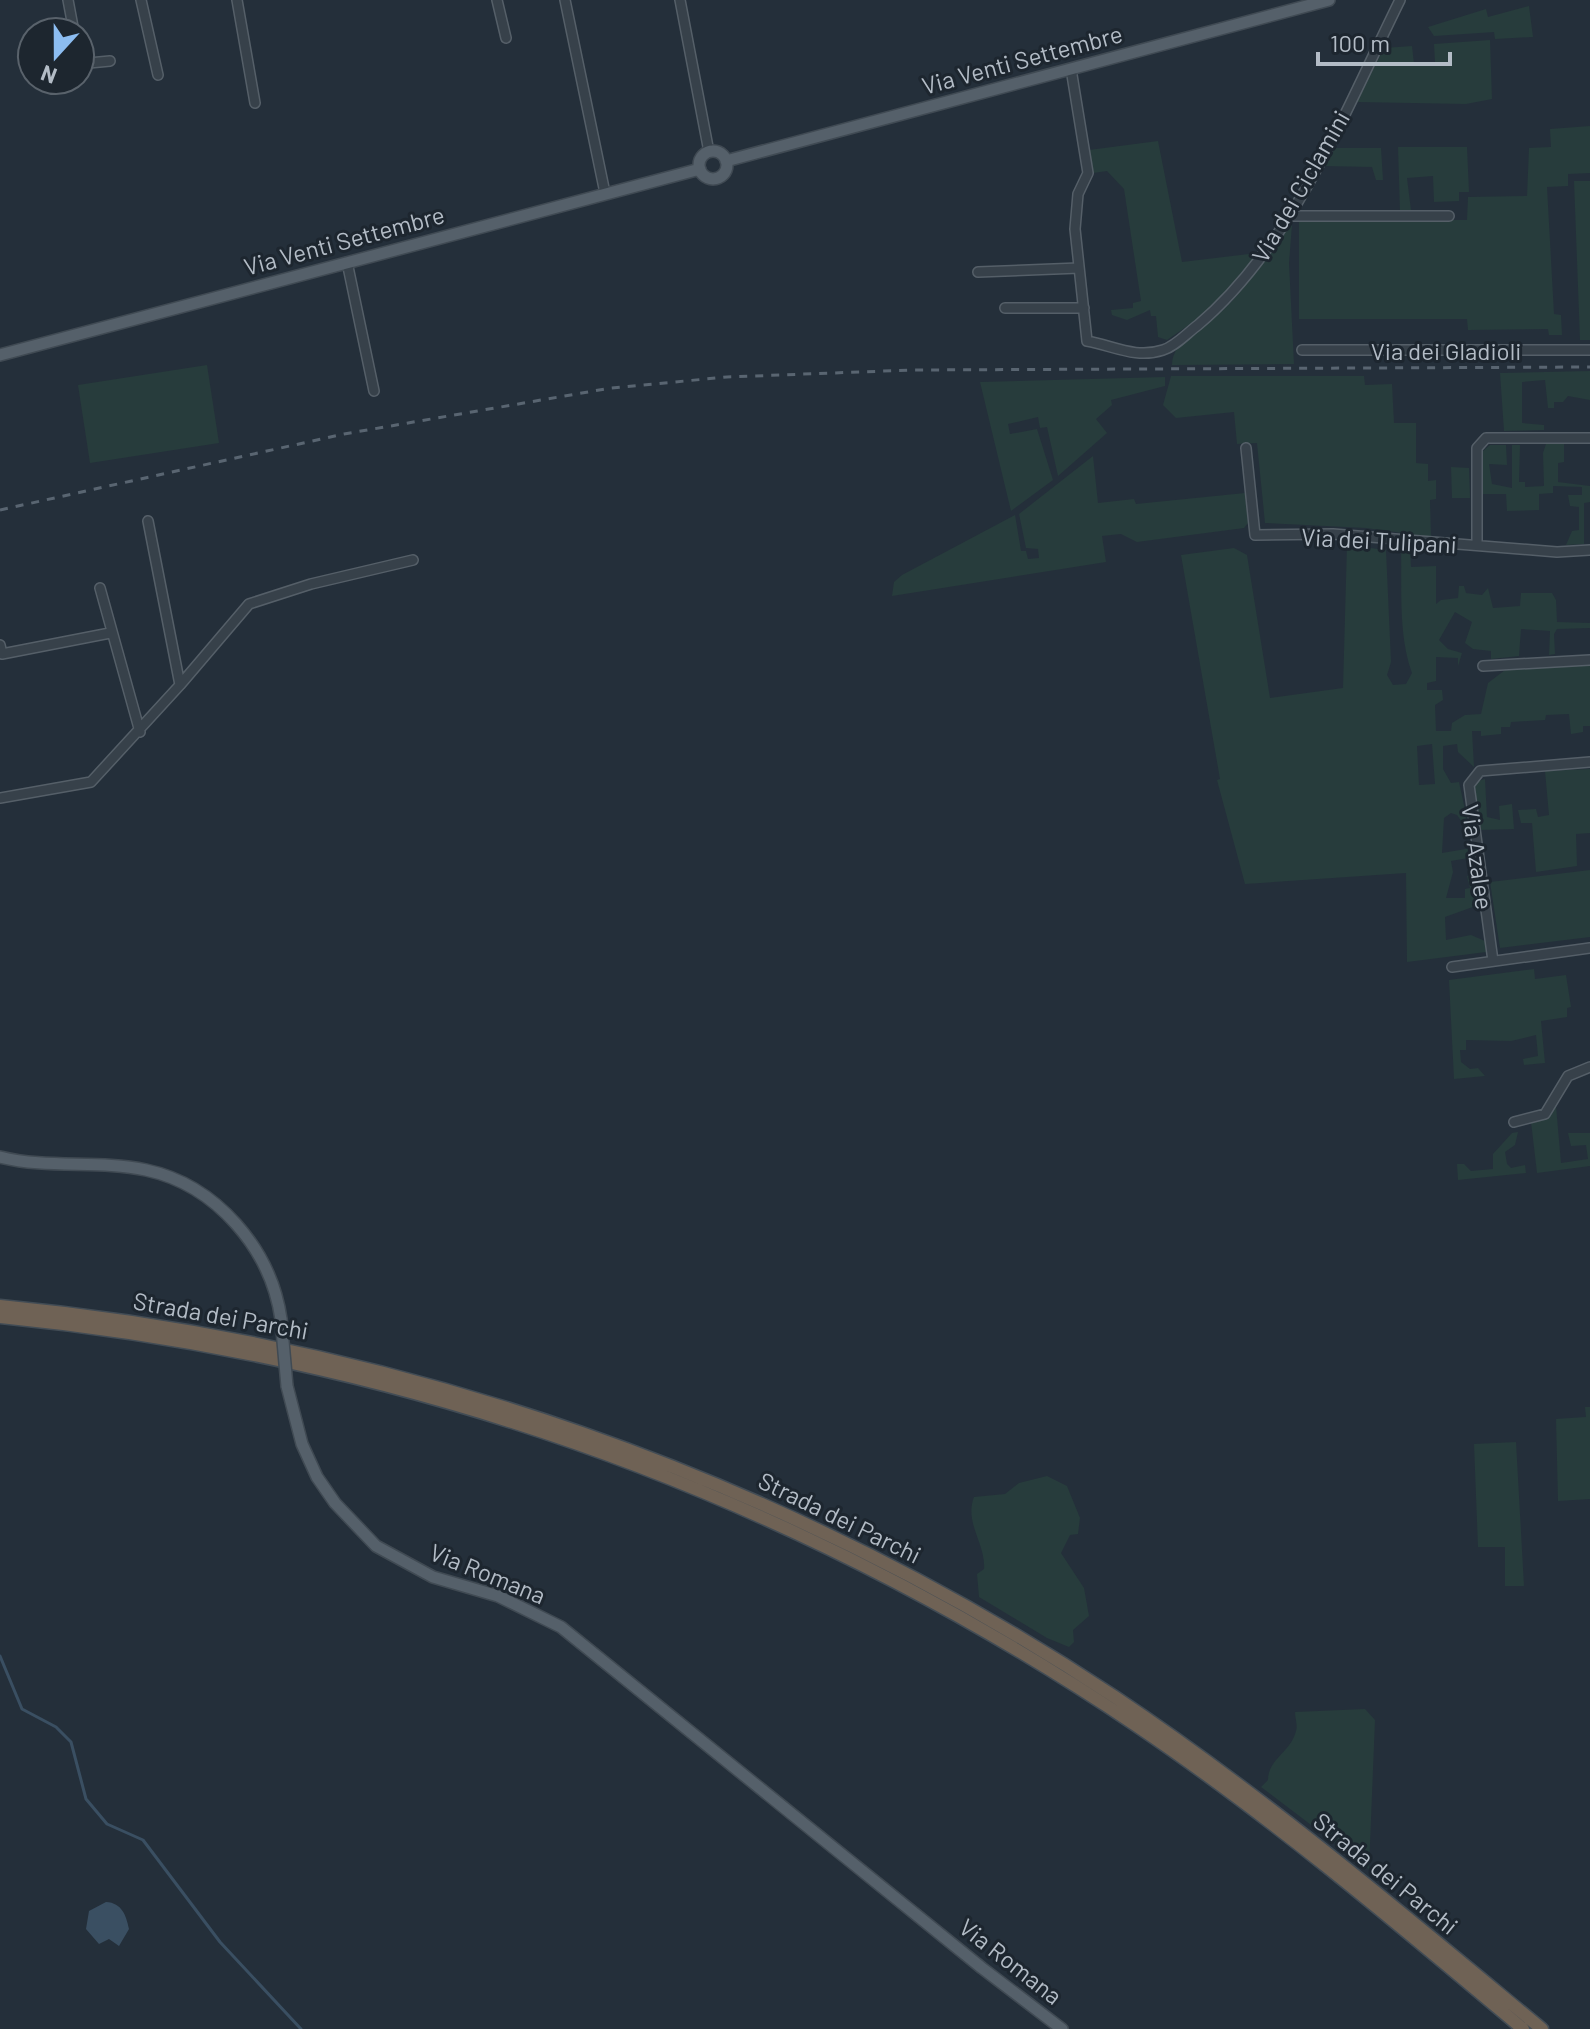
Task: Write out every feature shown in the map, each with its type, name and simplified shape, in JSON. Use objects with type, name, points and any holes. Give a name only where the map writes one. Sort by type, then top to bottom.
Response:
[{"type":"highway","name":"Strada dei Parchi","points":[[0,1306],[198,1331],[398,1375],[592,1434],[790,1515],[944,1593],[1118,1699],[1300,1831],[1542,2029]]},
{"type":"highway","name":"Strada dei Parchi","points":[[0,1317],[200,1343],[393,1385],[588,1445],[795,1530],[967,1620],[1152,1736],[1329,1869],[1523,2029]]},
{"type":"main road","name":"Via Venti Settembre","points":[[726,161],[1329,0]]},
{"type":"main road","points":[[709,152],[721,154],[726,161],[726,170],[716,178],[704,176],[700,169],[700,160],[709,152]]},
{"type":"main road","name":"Via Venti Settembre","points":[[0,355],[700,169]]},
{"type":"main road","name":"Via Romana","points":[[0,1157],[50,1165],[147,1170],[191,1187],[221,1209],[244,1232],[266,1265],[281,1319],[287,1386],[302,1444],[317,1477],[335,1503],[376,1546],[433,1577],[498,1596],[561,1627],[982,1968],[1062,2029]]},
{"type":"street","points":[[141,0],[158,75]]},
{"type":"street","points":[[237,0],[255,103]]},
{"type":"street","points":[[497,0],[506,38]]},
{"type":"street","points":[[565,0],[605,193]]},
{"type":"street","points":[[680,0],[709,152]]},
{"type":"street","name":"Via dei Ciclamini","points":[[1084,308],[1087,341],[1111,345],[1129,354],[1147,355],[1168,349],[1224,302],[1288,216],[1400,0]]},
{"type":"street","points":[[96,62],[110,61]]},
{"type":"street","points":[[1005,308],[1084,308],[1077,205],[1088,173],[1071,69]]},
{"type":"street","points":[[1288,216],[1449,216]]},
{"type":"street","points":[[347,262],[374,391]]},
{"type":"street","points":[[978,272],[1079,268]]},
{"type":"street","name":"Via dei Gladioli","points":[[1302,350],[1590,350]]},
{"type":"street","points":[[1477,545],[1477,448],[1486,438],[1590,438]]},
{"type":"street","name":"Via dei Tulipani","points":[[1246,448],[1255,535],[1333,534],[1557,552],[1590,550]]},
{"type":"street","points":[[148,521],[180,685]]},
{"type":"street","points":[[0,798],[91,782],[140,732],[249,604],[311,584],[413,560]]},
{"type":"street","points":[[100,588],[110,633],[140,732]]},
{"type":"street","points":[[0,645],[2,654],[110,633]]},
{"type":"street","points":[[1483,666],[1590,660]]},
{"type":"street","name":"Via Azalee","points":[[1493,961],[1469,785],[1480,771],[1590,762]]},
{"type":"street","points":[[1452,967],[1590,948]]},
{"type":"street","points":[[1514,1122],[1545,1114],[1571,1073],[1590,1067]]},
{"type":"green space","points":[[1529,6],[1533,37],[1495,39],[1494,32],[1434,36],[1428,27],[1486,9],[1488,17]]},
{"type":"green space","points":[[1490,40],[1492,99],[1466,104],[1357,102],[1384,48],[1412,46],[1414,64],[1435,62],[1434,44]]},
{"type":"green space","points":[[1590,126],[1590,173],[1568,174],[1568,186],[1547,187],[1554,314],[1561,315],[1562,335],[1549,335],[1548,329],[1468,330],[1467,319],[1299,319],[1299,220],[1467,220],[1468,197],[1527,196],[1529,148],[1551,147],[1550,129]]},
{"type":"green space","points":[[1158,141],[1182,262],[1257,253],[1215,307],[1167,340],[1158,337],[1156,316],[1151,316],[1150,310],[1127,320],[1112,315],[1111,310],[1133,308],[1133,303],[1141,301],[1124,189],[1107,171],[1093,173],[1089,150]]},
{"type":"green space","points":[[1398,147],[1467,147],[1469,192],[1459,192],[1459,201],[1434,202],[1433,176],[1407,178],[1411,210],[1400,212]]},
{"type":"green space","points":[[1332,148],[1381,148],[1383,180],[1376,180],[1372,167],[1323,166]]},
{"type":"green space","points":[[1574,181],[1590,181],[1590,340],[1580,340]]},
{"type":"green space","points":[[1292,225],[1289,263],[1294,364],[1172,365],[1184,340],[1234,299]]},
{"type":"green space","points":[[207,365],[219,443],[90,463],[78,385]]},
{"type":"green space","points":[[1590,371],[1590,400],[1568,396],[1563,402],[1554,402],[1554,408],[1548,408],[1545,380],[1522,382],[1522,423],[1544,425],[1544,430],[1504,431],[1500,373]]},
{"type":"green space","points":[[1171,376],[1364,376],[1365,385],[1392,384],[1394,423],[1416,423],[1416,463],[1428,464],[1428,481],[1436,480],[1436,499],[1430,500],[1431,537],[1366,528],[1265,523],[1257,443],[1237,444],[1234,412],[1176,418],[1163,405]]},
{"type":"green space","points":[[1165,377],[1165,386],[1111,400],[1112,405],[1096,419],[1107,433],[1058,476],[1047,427],[1040,428],[1038,417],[1008,424],[1010,434],[1037,429],[1053,480],[1011,511],[980,382]]},
{"type":"green space","points":[[1546,444],[1564,444],[1564,462],[1558,463],[1558,482],[1590,486],[1590,502],[1584,503],[1584,544],[1566,545],[1572,531],[1579,530],[1579,507],[1570,506],[1568,495],[1582,495],[1582,487],[1553,486],[1553,493],[1539,494],[1539,510],[1507,511],[1506,494],[1482,494],[1483,451],[1490,445],[1506,445],[1507,465],[1489,464],[1492,484],[1512,488],[1512,445],[1520,445],[1519,482],[1525,482],[1525,487],[1544,486],[1543,453]]},
{"type":"green space","points":[[1093,456],[1098,503],[1134,499],[1136,504],[1245,493],[1248,523],[1244,528],[1137,542],[1121,534],[1102,536],[1106,562],[892,596],[894,582],[902,575],[1015,515],[1021,551],[1026,551],[1028,559],[1039,558],[1038,549],[1026,548],[1019,514]]},
{"type":"green space","points":[[1451,467],[1469,468],[1470,498],[1452,498]]},
{"type":"green space","points":[[1347,545],[1386,550],[1391,662],[1387,675],[1393,685],[1406,684],[1412,673],[1403,627],[1401,547],[1410,548],[1411,567],[1436,566],[1436,604],[1441,600],[1458,598],[1459,586],[1464,586],[1466,593],[1482,595],[1488,588],[1493,608],[1520,606],[1521,593],[1552,593],[1556,600],[1557,622],[1590,623],[1590,628],[1557,629],[1554,634],[1555,654],[1549,655],[1550,631],[1521,629],[1519,656],[1491,659],[1491,651],[1473,649],[1465,643],[1472,622],[1455,612],[1439,640],[1448,649],[1462,653],[1458,666],[1458,658],[1436,657],[1436,681],[1427,683],[1427,690],[1442,690],[1443,700],[1435,705],[1436,731],[1451,731],[1452,723],[1465,715],[1481,714],[1488,683],[1505,670],[1590,664],[1590,726],[1583,726],[1583,732],[1571,734],[1569,714],[1546,715],[1545,720],[1511,722],[1510,727],[1501,727],[1501,734],[1481,736],[1481,731],[1472,731],[1474,767],[1458,752],[1457,744],[1443,746],[1443,769],[1451,783],[1459,782],[1467,819],[1462,822],[1451,813],[1444,818],[1442,853],[1472,848],[1474,857],[1451,861],[1453,872],[1446,898],[1465,898],[1465,889],[1470,888],[1467,876],[1477,874],[1481,904],[1445,917],[1446,940],[1471,935],[1485,941],[1486,952],[1407,962],[1406,873],[1245,884],[1217,780],[1220,779],[1181,555],[1234,548],[1247,555],[1270,698],[1343,688]],"holes":[[[1432,744],[1435,784],[1419,785],[1417,746]]]},
{"type":"green space","points":[[1590,769],[1590,833],[1576,834],[1577,866],[1536,872],[1532,823],[1521,823],[1518,810],[1536,809],[1538,817],[1549,815],[1545,771]]},
{"type":"green space","points":[[1485,779],[1487,817],[1500,820],[1499,806],[1512,804],[1514,829],[1480,830],[1474,787],[1478,781]]},
{"type":"green space","points":[[1590,870],[1590,937],[1500,948],[1490,882]]},
{"type":"green space","points":[[1534,969],[1535,979],[1566,975],[1571,1007],[1567,1008],[1567,1017],[1541,1021],[1545,1063],[1524,1065],[1523,1059],[1538,1056],[1536,1035],[1511,1041],[1466,1040],[1466,1050],[1460,1050],[1461,1062],[1470,1069],[1478,1068],[1485,1076],[1454,1079],[1449,980]]},
{"type":"green space","points":[[1556,1106],[1561,1163],[1588,1159],[1586,1145],[1571,1146],[1568,1133],[1590,1133],[1590,1166],[1537,1173],[1531,1122],[1548,1116]]},
{"type":"green space","points":[[1518,1132],[1515,1145],[1505,1152],[1507,1164],[1511,1168],[1525,1165],[1526,1173],[1458,1180],[1457,1164],[1464,1164],[1471,1171],[1493,1169],[1493,1154],[1512,1133]]},
{"type":"green space","points":[[1585,1407],[1590,1407],[1590,1499],[1558,1501],[1556,1419],[1586,1417]]},
{"type":"green space","points":[[1516,1442],[1524,1586],[1505,1586],[1505,1547],[1478,1547],[1474,1444]]},
{"type":"green space","points":[[1047,1476],[1067,1486],[1080,1518],[1078,1534],[1070,1535],[1061,1553],[1084,1588],[1089,1616],[1073,1630],[1074,1642],[1069,1647],[1047,1638],[979,1597],[977,1574],[984,1569],[984,1560],[973,1525],[974,1497],[1005,1494],[1019,1483]]},
{"type":"green space","points":[[1365,1709],[1375,1720],[1369,1869],[1261,1787],[1268,1780],[1272,1766],[1290,1745],[1297,1727],[1295,1712]]},
{"type":"water","points":[[106,1902],[120,1907],[129,1929],[119,1946],[109,1939],[99,1944],[86,1929],[89,1911]]},
{"type":"waterway","points":[[0,1656],[22,1709],[56,1727],[71,1742],[86,1799],[107,1824],[143,1840],[220,1942],[301,2029]]},
{"type":"railway","points":[[0,510],[344,434],[611,388],[727,377],[912,370],[1590,367]]}]
